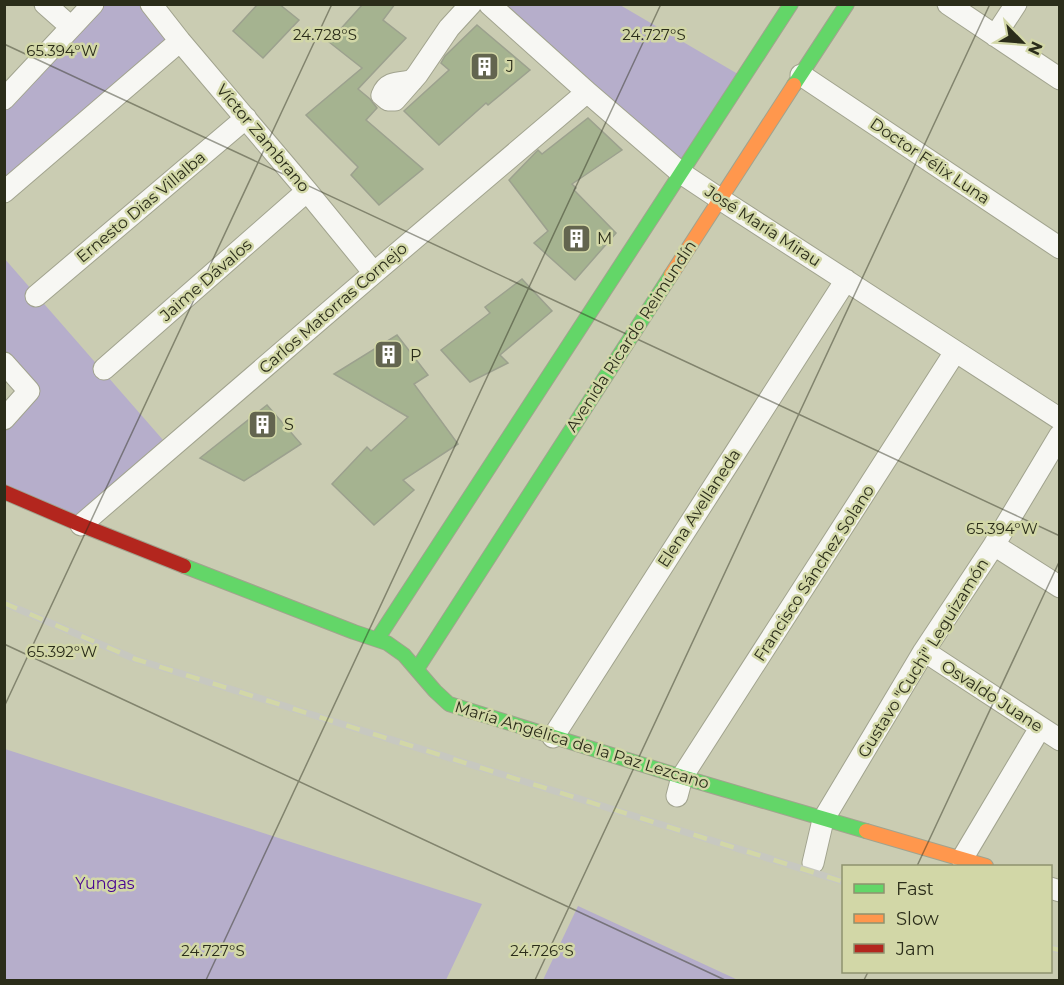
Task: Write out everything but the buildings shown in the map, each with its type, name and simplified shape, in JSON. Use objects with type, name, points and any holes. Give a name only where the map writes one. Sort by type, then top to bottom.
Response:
[{"type":"street","points":[[45,4],[71,27]]},
{"type":"street","points":[[4,99],[93,4]]},
{"type":"street","name":"Víctor Zambrano","points":[[151,4],[374,273]]},
{"type":"street","points":[[412,81],[449,28],[471,4]]},
{"type":"street","name":"José María Mirau","points":[[489,4],[681,173],[1059,419]]},
{"type":"street","points":[[378,638],[791,4]]},
{"type":"street","name":"Avenida Ricardo Reimundín","points":[[417,669],[847,4]]},
{"type":"street","points":[[948,4],[1059,79]]},
{"type":"street","points":[[995,36],[1016,4]]},
{"type":"street","points":[[4,192],[180,41]]},
{"type":"street","name":"Doctor Félix Luna","points":[[801,75],[1059,248]]},
{"type":"street","name":"Carlos Matorras Cornejo","points":[[81,525],[587,92]]},
{"type":"street","name":"Ernesto Dias Villalba","points":[[36,296],[246,118]]},
{"type":"street","name":"Jaime Dávalos","points":[[104,369],[308,191]]},
{"type":"street","name":"Elena Avellaneda","points":[[553,737],[846,280]]},
{"type":"street","name":"Francisco Sánchez Solano","points":[[680,786],[955,352]]},
{"type":"street","points":[[4,363],[29,391],[4,419]]},
{"type":"street","name":"Gustavo \"Cuchi\" Leguizamón","points":[[813,863],[823,820],[924,651],[994,545],[1059,435]]},
{"type":"street","name":"María Angélica de la Paz Lezcano","points":[[4,492],[81,525],[354,632],[378,638],[407,657],[438,696],[448,704],[553,737],[680,786],[823,820],[980,865]]},
{"type":"street","points":[[994,545],[1059,587]]},
{"type":"street","name":"Osvaldo Juane","points":[[924,651],[1059,740]]},
{"type":"street","points":[[962,859],[1040,728]]},
{"type":"green space","points":[[94,5],[151,5],[180,41],[5,192],[4,100]]},
{"type":"green space","points":[[491,5],[620,5],[743,77],[681,173]]},
{"type":"green space","points":[[4,258],[170,448],[81,525],[5,492],[5,419],[29,391],[5,363]]},
{"type":"green space","name":"Yungas","points":[[5,749],[482,904],[446,980],[5,980]]},
{"type":"green space","points":[[578,906],[738,980],[543,980]]},
{"type":"railway","points":[[4,603],[135,659],[842,881]]},
{"type":"railway","points":[[1052,948],[1060,950]]},
{"type":"traffic: fast","points":[[378,638],[791,4]]},
{"type":"traffic: fast","points":[[794,85],[847,4]]},
{"type":"traffic: fast","points":[[417,669],[671,275]]},
{"type":"traffic: fast","points":[[184,566],[387,643],[404,655],[449,704],[682,777],[866,831]]},
{"type":"traffic: slow","points":[[671,275],[794,85]]},
{"type":"traffic: slow","points":[[866,831],[983,865]]},
{"type":"traffic: jam","points":[[4,492],[184,566]]},
{"type":"place","name":"J","points":[[485,66]]},
{"type":"place","name":"M","points":[[576,238]]},
{"type":"place","name":"P","points":[[389,355]]},
{"type":"place","name":"S","points":[[263,424]]}]
